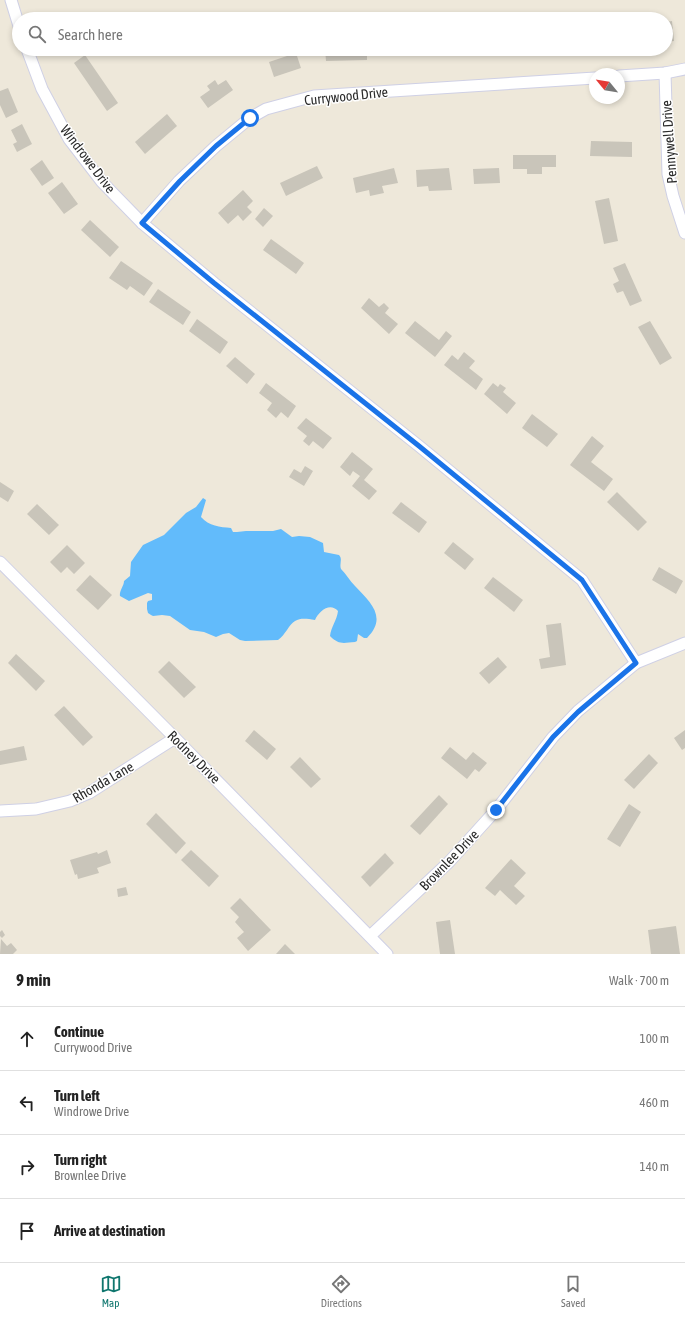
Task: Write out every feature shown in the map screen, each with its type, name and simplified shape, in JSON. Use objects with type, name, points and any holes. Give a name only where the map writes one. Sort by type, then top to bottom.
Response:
[{"type":"street","points":[[11,0],[15,12]]},
{"type":"street","name":"Windrowe Drive","points":[[30,56],[42,89],[69,139],[102,182],[142,223],[218,286],[419,446],[582,580],[636,663]]},
{"type":"street","points":[[625,76],[665,73],[685,69]]},
{"type":"street","name":"Pennywell Drive","points":[[665,73],[668,174],[685,234]]},
{"type":"street","name":"Currywood Drive","points":[[142,223],[180,181],[216,146],[250,118],[266,109],[314,96],[589,78]]},
{"type":"street","name":"Rodney Drive","points":[[0,562],[387,954]]},
{"type":"street","name":"Brownlee Drive","points":[[370,936],[450,862],[496,810],[553,737],[578,712],[636,663],[685,643]]},
{"type":"street","name":"Rhonda Lane","points":[[0,811],[36,809],[70,801],[89,793],[175,738]]},
{"type":"water","points":[[203,498],[206,500],[201,517],[211,524],[231,528],[233,532],[273,531],[281,529],[292,537],[310,537],[323,543],[324,552],[339,555],[341,558],[341,569],[371,604],[374,610],[376,623],[367,638],[364,638],[358,634],[357,641],[344,643],[333,639],[330,636],[338,611],[332,607],[322,611],[315,620],[299,619],[290,626],[278,640],[245,641],[240,640],[229,633],[216,637],[204,632],[190,630],[170,616],[153,616],[148,613],[147,609],[148,601],[152,600],[152,594],[148,593],[129,601],[120,596],[124,581],[130,576],[131,562],[143,545],[164,535],[186,513],[196,507]]},
{"type":"building","points":[[86,56],[118,103],[107,111],[74,63]]},
{"type":"building","points":[[287,56],[297,56],[301,68],[274,77],[269,62]]},
{"type":"building","points":[[326,56],[367,56],[367,60],[326,61]]},
{"type":"building","points":[[215,80],[218,85],[226,80],[233,90],[208,108],[200,97],[210,90],[207,86]]},
{"type":"building","points":[[8,88],[18,112],[6,118],[0,105],[0,91]]},
{"type":"building","points":[[167,114],[177,126],[145,154],[135,142]]},
{"type":"building","points":[[22,124],[32,144],[17,152],[13,144],[17,142],[11,130]]},
{"type":"building","points":[[591,141],[632,142],[632,157],[590,156]]},
{"type":"building","points":[[513,155],[556,155],[556,167],[542,167],[542,174],[527,174],[527,169],[513,169]]},
{"type":"building","points":[[42,160],[54,178],[42,186],[30,169]]},
{"type":"building","points":[[317,166],[323,178],[286,196],[280,183]]},
{"type":"building","points":[[394,168],[398,183],[382,186],[384,193],[370,196],[369,190],[356,193],[353,178]]},
{"type":"building","points":[[449,168],[452,190],[429,191],[428,186],[417,187],[416,170]]},
{"type":"building","points":[[499,168],[500,183],[474,184],[473,169]]},
{"type":"building","points":[[62,182],[78,204],[64,214],[48,193]]},
{"type":"building","points":[[243,190],[253,201],[247,207],[252,212],[243,221],[238,215],[228,224],[218,213]]},
{"type":"building","points":[[609,198],[618,241],[604,244],[595,201]]},
{"type":"building","points":[[264,208],[273,216],[263,227],[255,219]]},
{"type":"building","points":[[90,220],[119,247],[110,257],[81,230]]},
{"type":"building","points":[[271,239],[304,263],[296,274],[263,250]]},
{"type":"building","points":[[121,261],[153,283],[144,296],[130,286],[127,290],[109,278]]},
{"type":"building","points":[[625,263],[642,301],[630,306],[623,291],[617,293],[613,284],[619,281],[613,268]]},
{"type":"building","points":[[158,289],[191,312],[183,325],[149,302]]},
{"type":"building","points":[[369,298],[379,307],[384,303],[389,308],[385,313],[398,324],[389,334],[361,308]]},
{"type":"building","points":[[197,319],[228,342],[220,354],[189,331]]},
{"type":"building","points":[[415,321],[439,340],[446,331],[452,336],[435,357],[405,333]]},
{"type":"building","points":[[650,321],[672,358],[660,365],[638,327]]},
{"type":"building","points":[[464,352],[475,361],[469,368],[483,379],[476,390],[444,365],[452,355],[458,360]]},
{"type":"building","points":[[235,357],[255,374],[247,384],[226,366]]},
{"type":"building","points":[[266,383],[296,406],[288,418],[281,412],[276,418],[267,410],[272,403],[259,393]]},
{"type":"building","points":[[493,383],[498,387],[500,384],[506,388],[503,392],[516,403],[507,414],[484,394]]},
{"type":"building","points":[[532,414],[558,434],[547,447],[522,428]]},
{"type":"building","points":[[306,418],[332,438],[323,449],[313,441],[309,446],[303,441],[307,436],[297,428]]},
{"type":"building","points":[[592,436],[604,446],[591,462],[613,479],[604,491],[570,465]]},
{"type":"building","points":[[352,452],[373,469],[364,480],[377,491],[369,500],[352,486],[360,476],[353,471],[350,476],[340,467]]},
{"type":"building","points":[[305,466],[313,471],[304,486],[289,477],[294,469],[301,473]]},
{"type":"building","points":[[0,482],[14,491],[8,502],[0,497]]},
{"type":"building","points":[[617,492],[647,522],[638,531],[607,502]]},
{"type":"building","points":[[401,502],[427,522],[419,533],[392,513]]},
{"type":"building","points":[[37,504],[59,525],[49,535],[27,514]]},
{"type":"building","points":[[453,542],[474,559],[465,570],[444,553]]},
{"type":"building","points":[[67,545],[85,563],[74,574],[67,567],[61,573],[50,562]]},
{"type":"building","points":[[659,567],[683,581],[676,594],[652,580]]},
{"type":"building","points":[[90,575],[112,595],[98,610],[76,590]]},
{"type":"building","points":[[493,577],[523,600],[514,612],[484,588]]},
{"type":"building","points":[[561,623],[566,665],[541,669],[539,659],[550,657],[546,625]]},
{"type":"building","points":[[16,654],[45,681],[36,691],[8,663]]},
{"type":"building","points":[[498,657],[507,667],[489,684],[479,673]]},
{"type":"building","points":[[169,661],[196,687],[184,698],[158,672]]},
{"type":"building","points":[[64,706],[93,737],[83,746],[54,715]]},
{"type":"building","points":[[254,730],[276,749],[267,760],[245,741]]},
{"type":"building","points":[[685,730],[685,748],[682,750],[674,738]]},
{"type":"building","points":[[24,746],[27,760],[0,765],[0,751]]},
{"type":"building","points":[[450,747],[466,760],[473,752],[487,763],[479,772],[475,769],[467,779],[441,758]]},
{"type":"building","points":[[649,754],[658,763],[634,789],[624,780]]},
{"type":"building","points":[[300,757],[321,779],[311,788],[290,767]]},
{"type":"building","points":[[439,795],[448,804],[420,835],[410,826]]},
{"type":"building","points":[[629,804],[641,812],[620,847],[607,839]]},
{"type":"building","points":[[156,813],[186,843],[176,854],[146,824]]},
{"type":"building","points":[[107,850],[111,863],[97,868],[99,873],[78,879],[77,874],[75,875],[70,860],[97,852],[98,854]]},
{"type":"building","points":[[191,850],[219,876],[209,887],[181,860]]},
{"type":"building","points":[[385,853],[394,863],[370,887],[361,877]]},
{"type":"building","points":[[511,859],[526,873],[514,886],[525,896],[516,905],[500,890],[495,896],[485,888]]},
{"type":"building","points":[[126,887],[128,895],[118,897],[117,889]]},
{"type":"building","points":[[240,898],[271,930],[248,951],[237,938],[244,932],[235,922],[239,917],[230,908]]},
{"type":"building","points":[[450,920],[455,954],[440,954],[436,922]]},
{"type":"building","points":[[676,926],[680,954],[651,954],[648,930]]},
{"type":"building","points":[[2,930],[5,935],[2,938],[0,936],[0,932]]},
{"type":"building","points":[[1,939],[7,946],[11,943],[17,950],[13,954],[0,954]]},
{"type":"building","points":[[285,944],[295,954],[276,954]]},
{"type":"route","points":[[250,118],[216,146],[180,181],[142,223],[214,283],[419,446],[582,580],[636,663],[578,712],[553,737],[496,810]]}]
